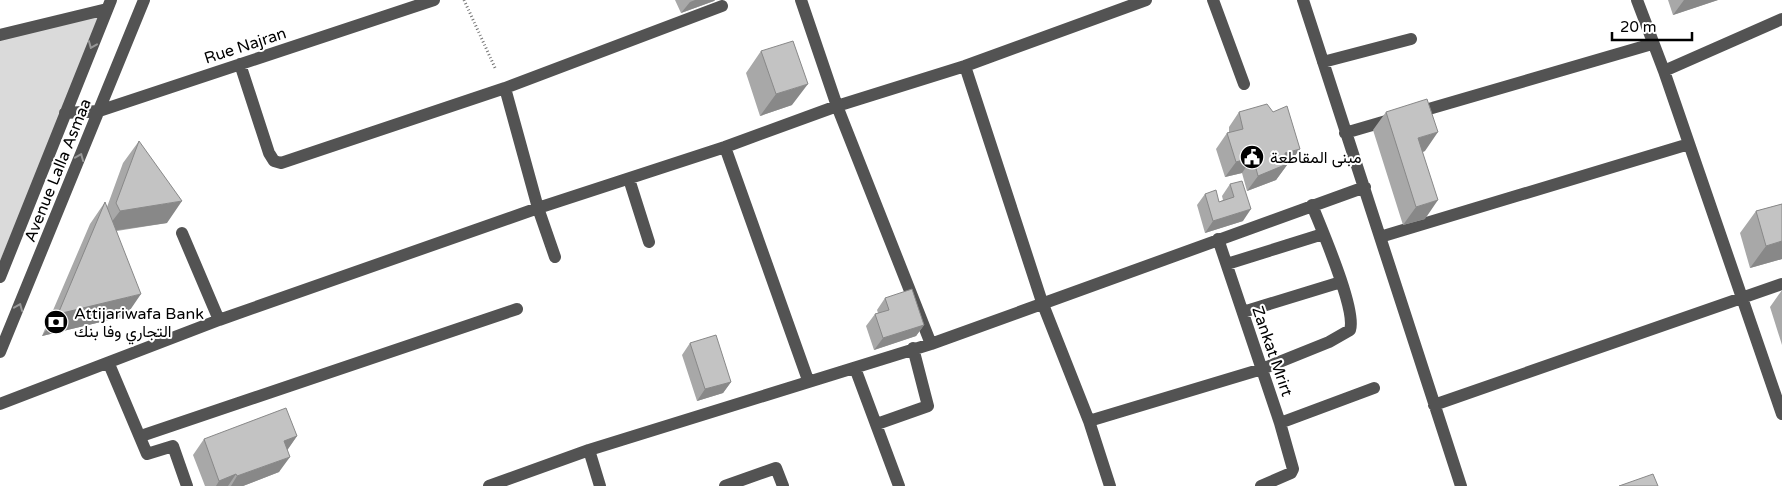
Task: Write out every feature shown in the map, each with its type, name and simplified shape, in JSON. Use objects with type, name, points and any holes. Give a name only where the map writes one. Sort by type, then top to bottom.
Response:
[{"type":"street","points":[[89,14],[95,0]]},
{"type":"street","name":"Avenue Lalla Asmaa","points":[[0,352],[144,0]]},
{"type":"street","name":"Rue Najran","points":[[65,113],[99,111],[434,0]]},
{"type":"street","points":[[802,0],[837,106],[931,344]]},
{"type":"street","points":[[0,404],[109,364],[219,320],[538,208],[725,147],[837,106],[965,66],[1146,0]]},
{"type":"street","points":[[1213,0],[1244,84]]},
{"type":"street","points":[[1303,0],[1461,486]]},
{"type":"street","points":[[1636,0],[1664,71],[1782,414]]},
{"type":"street","points":[[0,35],[89,14],[109,5]]},
{"type":"street","name":"Avenue Lalla Asmaa","points":[[0,276],[109,5]]},
{"type":"street","points":[[240,64],[269,153],[274,161],[278,163],[506,88],[722,6]]},
{"type":"street","points":[[1664,71],[1782,19]]},
{"type":"street","points":[[1323,62],[1411,39]]},
{"type":"street","points":[[1345,133],[1652,44]]},
{"type":"street","points":[[965,66],[1042,302],[1089,421],[1110,486]]},
{"type":"street","points":[[506,88],[538,208],[555,258]]},
{"type":"street","points":[[1380,237],[1689,144]]},
{"type":"street","points":[[725,147],[808,380]]},
{"type":"street","points":[[628,179],[649,242]]},
{"type":"street","points":[[490,486],[588,450],[808,380],[855,368],[913,348],[931,344],[1042,302],[1365,187]]},
{"type":"street","points":[[1089,421],[1262,369],[1329,342],[1350,330],[1351,320],[1341,282],[1312,205]]},
{"type":"street","points":[[182,233],[219,320]]},
{"type":"street","points":[[1227,264],[1323,234]]},
{"type":"street","name":"Zankat Mrirt","points":[[1218,239],[1280,423],[1293,469],[1291,474],[1261,486]]},
{"type":"street","points":[[1243,312],[1341,282]]},
{"type":"street","points":[[1434,406],[1782,284]]},
{"type":"street","points":[[141,436],[517,309]]},
{"type":"street","points":[[877,424],[928,406],[913,348]]},
{"type":"street","points":[[109,364],[147,454],[173,446],[187,486]]},
{"type":"street","points":[[855,368],[899,486]]},
{"type":"street","points":[[1280,423],[1374,388]]},
{"type":"street","points":[[588,450],[600,486]]},
{"type":"street","points":[[725,486],[776,468],[783,486]]},
{"type":"path","points":[[464,0],[506,88]]},
{"type":"shaded area","points":[[104,12],[0,261],[0,36]]},
{"type":"building","points":[[793,41],[808,84],[776,94],[761,51]]},
{"type":"building","points":[[1427,99],[1438,132],[1418,138],[1438,200],[1416,207],[1386,112]]},
{"type":"building","name":"مبنى المقاطعة","points":[[1267,104],[1273,112],[1287,106],[1300,149],[1285,153],[1287,164],[1258,176],[1253,157],[1236,162],[1227,133],[1243,129],[1239,112]]},
{"type":"building","points":[[139,141],[182,201],[120,211],[116,203]]},
{"type":"building","points":[[1242,181],[1251,209],[1213,221],[1205,194],[1216,190],[1219,202],[1234,197],[1230,184]]},
{"type":"building","points":[[105,202],[141,294],[58,314]]},
{"type":"building","points":[[1782,204],[1782,241],[1766,246],[1756,211]]},
{"type":"building","points":[[912,289],[924,325],[883,338],[875,314],[889,310],[885,298]]},
{"type":"building","points":[[716,335],[731,382],[705,389],[690,343]]},
{"type":"building","points":[[286,408],[297,436],[284,441],[290,457],[219,481],[204,439]]},
{"type":"building","points":[[1653,474],[1658,486],[1619,486]]},
{"type":"place","name":"مبنى المقاطعة","points":[[1252,157]]},
{"type":"place","name":"Attijariwafa Bank التجاري وفا بنك","points":[[56,322]]}]
